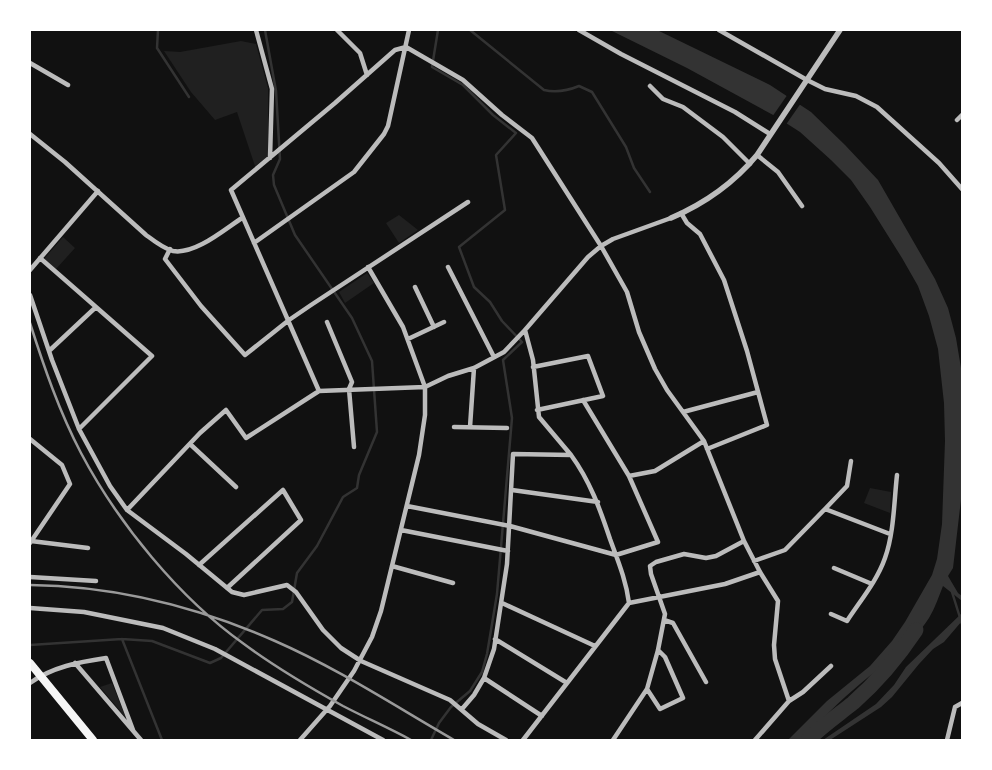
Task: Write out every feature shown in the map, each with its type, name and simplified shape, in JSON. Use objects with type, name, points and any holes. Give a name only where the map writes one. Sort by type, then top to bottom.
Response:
[{"type":"main road","points":[[30,663],[93,740]]},
{"type":"street","points":[[256,30],[272,89],[270,158]]},
{"type":"street","points":[[337,30],[360,53],[367,75]]},
{"type":"street","points":[[254,243],[354,172],[384,134],[388,126],[409,30]]},
{"type":"street","points":[[579,30],[621,54],[772,132]]},
{"type":"street","points":[[719,30],[806,80],[825,89],[856,96],[877,107],[939,163],[962,189]]},
{"type":"street","points":[[127,510],[190,444],[226,410],[246,438],[319,391],[425,387],[448,376],[474,368],[504,352],[588,257],[601,246],[613,239],[695,208],[714,197],[730,184],[757,155],[840,30]]},
{"type":"street","points":[[319,391],[231,190],[395,50],[406,47],[463,80],[502,115],[532,138],[601,246],[627,292],[639,332],[655,369],[704,441],[744,540],[760,572],[778,601],[774,645],[775,659],[789,702]]},
{"type":"street","points":[[30,63],[68,85]]},
{"type":"street","points":[[650,86],[663,99],[683,107],[723,137],[750,164]]},
{"type":"street","points":[[957,120],[962,115]]},
{"type":"street","points":[[30,134],[98,191],[146,235],[170,249],[185,251],[198,247],[242,218]]},
{"type":"street","points":[[757,155],[778,172],[802,206]]},
{"type":"street","points":[[30,270],[98,191]]},
{"type":"street","points":[[170,249],[165,259],[201,306],[245,355],[289,320],[468,202]]},
{"type":"street","points":[[682,213],[687,223],[700,234],[724,280],[747,351],[767,425],[707,449]]},
{"type":"street","points":[[40,258],[152,356],[79,430]]},
{"type":"street","points":[[300,740],[327,710],[361,661],[381,611],[419,455],[425,415],[425,387],[408,339],[395,312],[368,267]]},
{"type":"street","points":[[448,267],[494,358]]},
{"type":"street","points":[[415,286],[434,327]]},
{"type":"street","points":[[30,295],[79,430],[110,486],[127,510],[232,592],[244,595],[287,585],[296,592],[323,630],[341,648],[361,661],[450,700],[489,731],[506,740]]},
{"type":"street","points":[[49,351],[96,307]]},
{"type":"street","points":[[327,322],[352,382],[349,389],[354,447]]},
{"type":"street","points":[[408,339],[444,322]]},
{"type":"street","points":[[525,330],[533,367],[539,417],[583,472],[598,502],[626,583],[629,603]]},
{"type":"street","points":[[533,367],[588,356],[603,396],[538,410]]},
{"type":"street","points":[[470,427],[474,368]]},
{"type":"street","points":[[683,412],[758,392]]},
{"type":"street","points":[[407,506],[510,526],[616,555],[658,542],[629,476],[583,400]]},
{"type":"street","points":[[454,427],[507,428]]},
{"type":"street","points":[[30,439],[62,465],[70,484],[31,542],[88,548]]},
{"type":"street","points":[[629,476],[655,471],[704,441]]},
{"type":"street","points":[[190,444],[236,487]]},
{"type":"street","points":[[462,709],[484,678],[495,639],[502,603],[508,551],[513,454],[571,455]]},
{"type":"street","points":[[754,561],[785,550],[825,509],[847,486],[851,461]]},
{"type":"street","points":[[831,614],[847,621],[872,584],[885,558],[890,534],[897,475]]},
{"type":"street","points":[[199,565],[283,490],[301,520],[227,588]]},
{"type":"street","points":[[512,490],[598,502]]},
{"type":"street","points":[[825,509],[890,534]]},
{"type":"street","points":[[401,530],[508,551]]},
{"type":"street","points":[[613,740],[646,689],[658,650],[665,614],[650,566],[656,562],[684,554],[706,558],[716,556],[744,540]]},
{"type":"street","points":[[392,566],[454,583]]},
{"type":"street","points":[[834,568],[872,584]]},
{"type":"street","points":[[523,740],[629,603],[725,584],[760,572]]},
{"type":"street","points":[[30,577],[96,581]]},
{"type":"street","points":[[502,603],[595,646]]},
{"type":"street","points":[[30,608],[84,612],[163,628],[215,649],[383,740]]},
{"type":"street","points":[[664,620],[673,623],[706,682]]},
{"type":"street","points":[[495,639],[567,683]]},
{"type":"street","points":[[646,689],[660,709],[684,698],[666,657],[658,650]]},
{"type":"street","points":[[30,683],[40,676],[75,663],[106,658],[133,730]]},
{"type":"street","points":[[75,663],[141,740]]},
{"type":"street","points":[[755,740],[789,702],[803,692],[831,666]]},
{"type":"street","points":[[484,678],[542,716]]},
{"type":"street","points":[[947,740],[955,707],[962,703]]},
{"type":"shaded area","points":[[610,30],[657,30],[770,85],[811,112],[878,180],[935,279],[948,308],[956,338],[962,374],[962,491],[953,568],[948,576],[958,593],[962,596],[962,601],[943,586],[929,618],[914,637],[897,654],[838,704],[803,740],[788,740],[827,701],[870,666],[892,641],[932,575],[937,559],[942,524],[945,441],[944,403],[938,349],[918,286],[870,207],[851,180],[831,160],[800,132],[775,116],[687,68]]},
{"type":"shaded area","points":[[241,41],[256,44],[268,88],[268,157],[255,166],[237,112],[215,120],[191,92],[164,51],[180,52]]},
{"type":"shaded area","points":[[399,215],[418,230],[399,243],[386,223]]},
{"type":"shaded area","points":[[63,237],[75,248],[56,269],[44,259]]},
{"type":"shaded area","points":[[367,273],[374,283],[345,303],[339,292]]},
{"type":"shaded area","points":[[870,488],[891,492],[890,513],[864,503]]},
{"type":"shaded area","points":[[962,613],[962,621],[944,642],[933,649],[919,664],[892,697],[881,707],[830,740],[823,740],[876,704],[894,685],[906,667]]},
{"type":"shaded area","points":[[112,683],[126,718],[100,687]]},
{"type":"pier","points":[[788,94],[801,103],[785,126],[772,117]]},
{"type":"waterway","points":[[158,30],[157,48],[189,97]]},
{"type":"waterway","points":[[30,645],[122,639],[152,641],[210,663],[221,658],[262,610],[283,609],[292,602],[297,573],[317,546],[343,497],[357,488],[359,475],[377,432],[372,361],[352,318],[295,235],[274,185],[273,175],[280,159],[276,91],[265,30]]},
{"type":"waterway","points":[[431,740],[439,723],[451,707],[470,691],[482,672],[487,654],[497,594],[512,418],[503,360],[522,342],[502,321],[490,302],[474,287],[459,247],[505,210],[496,155],[516,133],[493,115],[463,85],[432,67],[438,30]]},
{"type":"waterway","points":[[470,30],[544,90],[562,91],[579,86],[592,92],[626,147],[634,168],[650,192]]},
{"type":"waterway","points":[[952,592],[962,624]]},
{"type":"waterway","points":[[808,740],[871,686],[895,659],[916,630]]},
{"type":"waterway","points":[[122,639],[162,740]]},
{"type":"railway","points":[[30,323],[53,389],[81,453],[113,506],[152,558],[196,605],[268,661],[343,706],[411,740]]},
{"type":"railway","points":[[30,585],[62,586],[125,594],[216,618],[275,641],[321,663],[454,740]]}]
